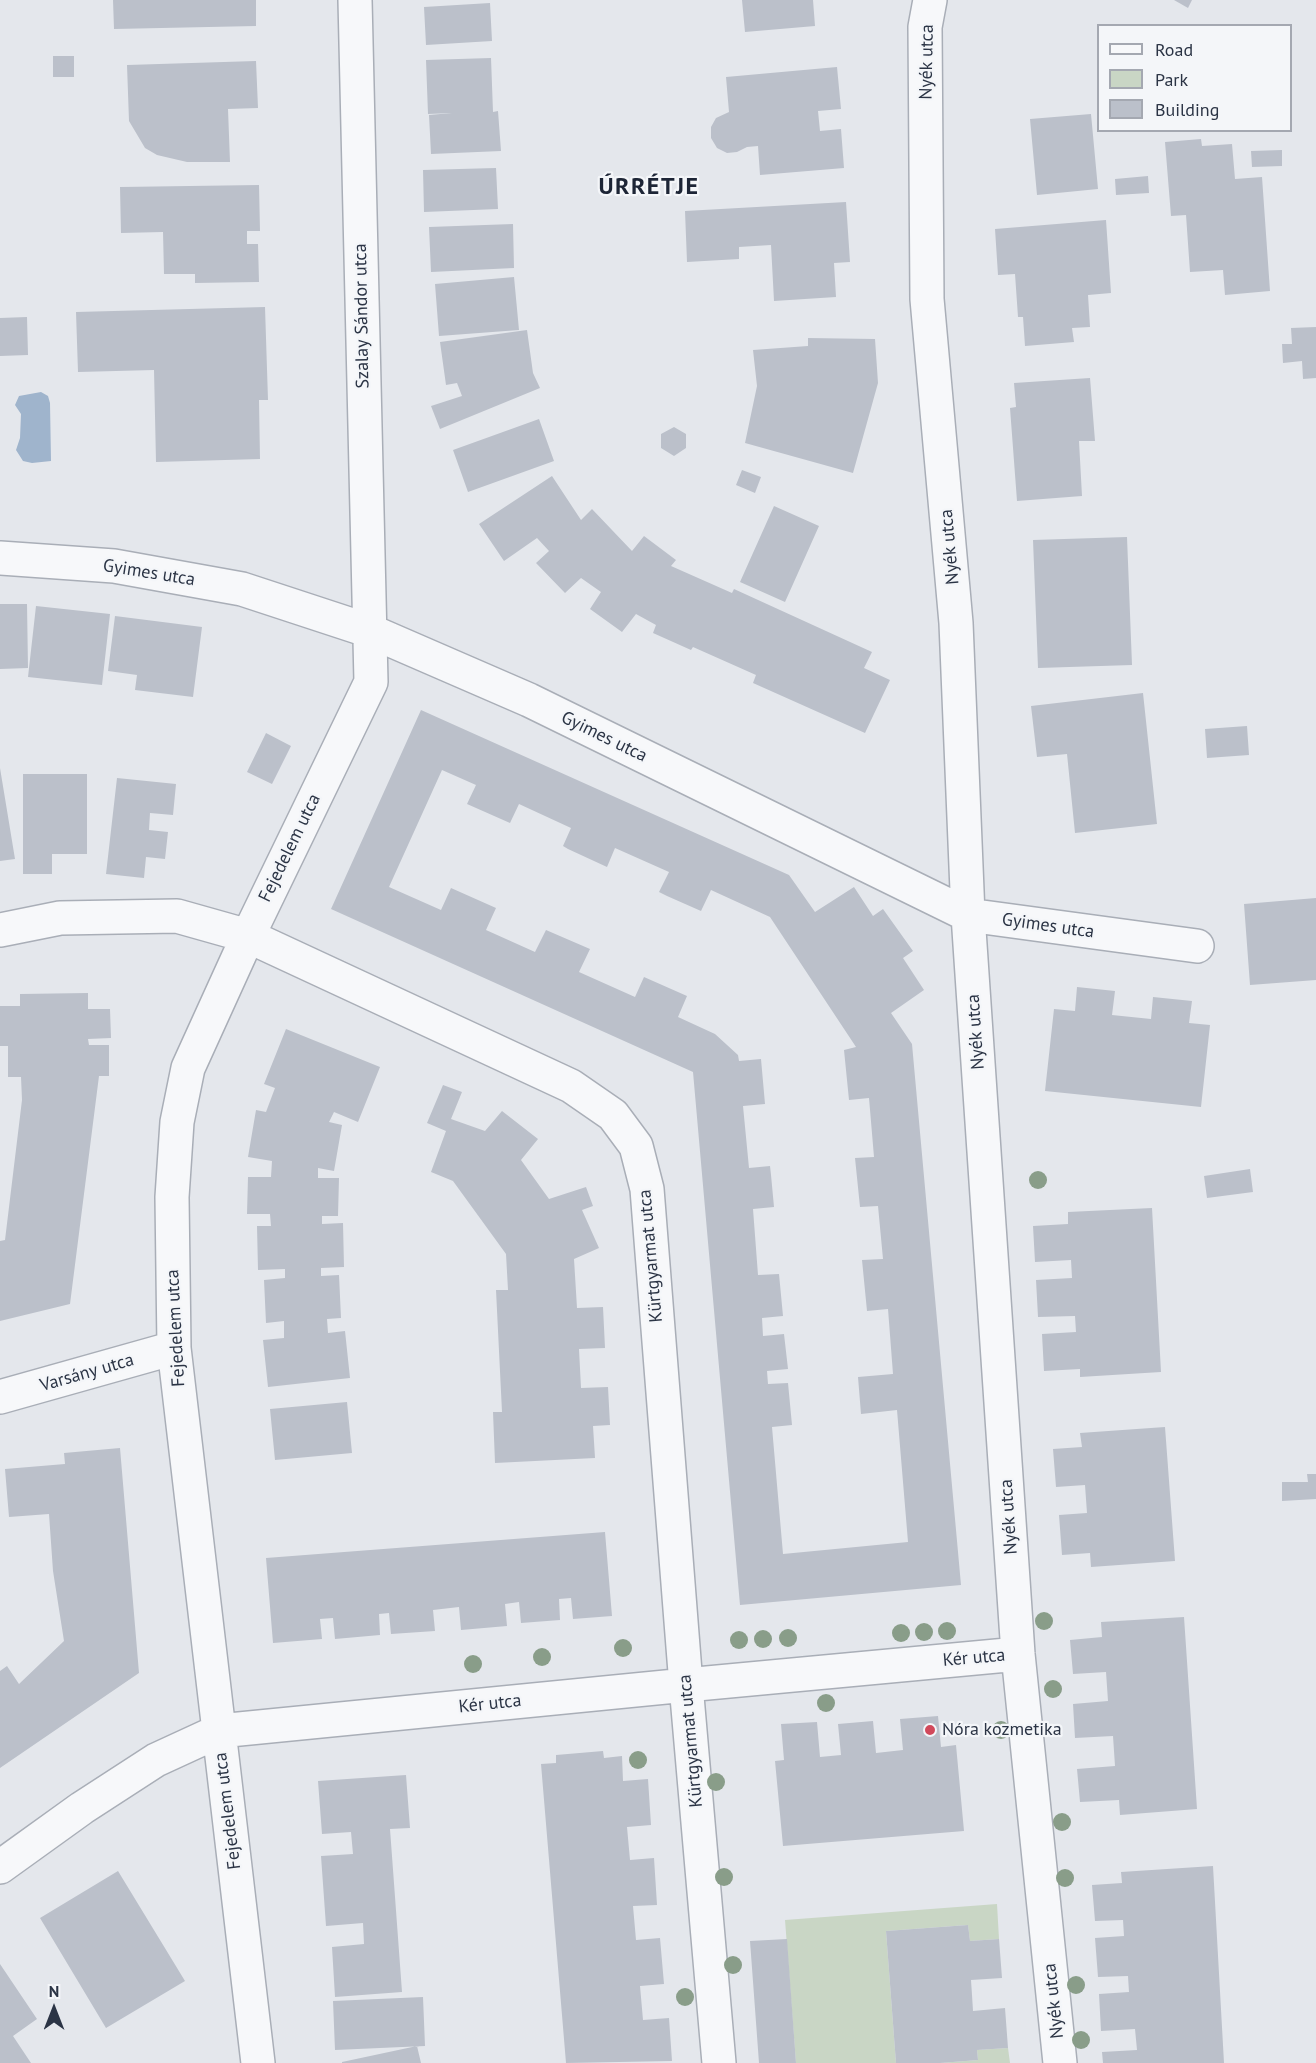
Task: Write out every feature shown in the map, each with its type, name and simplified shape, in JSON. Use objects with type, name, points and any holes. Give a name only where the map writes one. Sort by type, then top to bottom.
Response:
[{"type":"street","name":"Szalay Sándor utca","points":[[355,0],[370,632]]},
{"type":"street","name":"Nyék utca","points":[[930,0],[925,27],[927,299],[956,623],[968,915],[1018,1654],[1060,2063]]},
{"type":"street","name":"Gyimes utca","points":[[0,558],[114,566],[242,589],[370,632],[529,700],[968,915],[1197,946]]},
{"type":"street","name":"Fejedelem utca","points":[[258,2063],[174,1348],[172,1197],[177,1122],[188,1068],[248,936],[371,682],[370,632]]},
{"type":"street","name":"Kürtgyarmat utca","points":[[0,930],[60,918],[177,916],[248,936],[572,1086],[613,1115],[636,1146],[647,1189],[719,2063]]},
{"type":"street","name":"Varsány utca","points":[[0,1398],[174,1348]]},
{"type":"street","name":"Kér utca","points":[[0,1866],[82,1808],[156,1760],[219,1731],[686,1684],[1018,1654]]},
{"type":"green space","points":[[997,1904],[999,1939],[970,1941],[968,1925],[886,1931],[896,2063],[796,2063],[785,1920]]},
{"type":"green space","points":[[1008,2048],[1010,2063],[940,2063],[978,2060],[977,2050]]},
{"type":"water","points":[[41,392],[48,396],[50,403],[51,461],[32,463],[23,461],[16,450],[20,438],[21,414],[15,405],[19,396]]},
{"type":"building","points":[[113,0],[256,0],[256,26],[114,29]]},
{"type":"building","points":[[742,0],[813,0],[815,26],[745,32]]},
{"type":"building","points":[[1174,0],[1192,0],[1188,8]]},
{"type":"building","points":[[490,3],[492,41],[426,45],[424,7]]},
{"type":"building","points":[[53,56],[74,56],[74,77],[53,77]]},
{"type":"building","points":[[491,58],[493,112],[498,111],[501,151],[431,154],[429,115],[452,113],[428,114],[426,60]]},
{"type":"building","points":[[256,61],[258,108],[228,109],[230,162],[187,162],[157,155],[145,148],[129,121],[127,65]]},
{"type":"building","points":[[837,67],[841,109],[818,111],[820,131],[841,129],[844,168],[760,175],[758,146],[727,153],[717,148],[711,138],[711,127],[716,118],[729,112],[726,77]]},
{"type":"building","points":[[1091,114],[1098,189],[1037,195],[1030,119]]},
{"type":"building","points":[[1201,139],[1202,146],[1232,144],[1235,179],[1262,177],[1270,291],[1225,295],[1223,270],[1190,272],[1186,215],[1171,216],[1165,142]]},
{"type":"building","points":[[1282,150],[1282,166],[1252,167],[1251,151]]},
{"type":"building","points":[[496,168],[498,209],[424,212],[423,170]]},
{"type":"building","points":[[1148,176],[1149,193],[1116,195],[1115,179]]},
{"type":"building","points":[[259,185],[260,231],[247,231],[247,244],[258,244],[259,282],[195,283],[195,274],[164,274],[163,232],[121,233],[120,187]]},
{"type":"building","points":[[846,202],[850,262],[834,263],[836,297],[774,301],[771,245],[739,247],[739,259],[687,262],[685,211]]},
{"type":"building","points":[[1106,220],[1111,293],[1088,295],[1090,327],[1072,328],[1074,342],[1025,346],[1023,317],[1018,317],[1015,274],[998,275],[995,229]]},
{"type":"building","points":[[513,224],[514,268],[431,272],[429,227]]},
{"type":"building","points":[[514,277],[519,330],[439,336],[435,284]]},
{"type":"building","points":[[265,307],[268,400],[259,400],[260,459],[156,462],[154,370],[78,372],[76,312]]},
{"type":"building","points":[[27,317],[28,355],[0,356],[0,318]]},
{"type":"building","points":[[1316,327],[1316,378],[1303,379],[1302,361],[1283,363],[1282,344],[1292,344],[1291,328]]},
{"type":"building","points":[[527,330],[533,373],[540,388],[440,429],[431,406],[462,396],[457,383],[446,385],[440,342]]},
{"type":"building","points":[[808,338],[875,339],[878,383],[853,473],[745,443],[757,386],[753,350],[808,346]]},
{"type":"building","points":[[1090,378],[1095,441],[1079,441],[1082,496],[1017,501],[1010,408],[1016,407],[1014,383]]},
{"type":"building","points":[[539,419],[554,461],[468,492],[453,450]]},
{"type":"building","points":[[674,427],[686,434],[686,448],[674,456],[661,448],[661,434]]},
{"type":"building","points":[[742,470],[761,477],[755,493],[736,485]]},
{"type":"building","points":[[552,476],[581,520],[592,509],[632,551],[644,536],[676,560],[671,566],[732,593],[734,589],[872,652],[864,668],[890,680],[865,733],[753,683],[756,675],[693,647],[691,650],[653,633],[656,625],[636,614],[622,632],[590,609],[601,592],[581,578],[565,593],[536,563],[549,551],[537,538],[504,561],[479,524]]},
{"type":"building","points":[[774,506],[819,526],[785,602],[740,582]]},
{"type":"building","points":[[1127,537],[1132,665],[1038,668],[1033,540]]},
{"type":"building","points":[[0,604],[27,604],[28,668],[0,669]]},
{"type":"building","points":[[36,606],[110,614],[102,685],[28,677]]},
{"type":"building","points":[[115,616],[202,627],[193,697],[135,690],[137,675],[108,671]]},
{"type":"building","points":[[1143,693],[1157,824],[1075,833],[1067,754],[1037,757],[1031,706]]},
{"type":"building","points":[[421,710],[789,875],[815,912],[854,887],[873,916],[883,909],[913,951],[903,958],[924,990],[891,1013],[912,1044],[961,1585],[740,1605],[693,1072],[331,909]],"holes":[[[442,770],[476,785],[467,804],[510,823],[519,804],[571,828],[563,846],[607,867],[615,848],[669,872],[659,892],[667,896],[701,911],[711,890],[770,917],[856,1047],[844,1050],[849,1100],[869,1098],[874,1157],[855,1158],[860,1207],[878,1206],[883,1259],[862,1260],[867,1311],[888,1309],[893,1374],[858,1377],[861,1414],[897,1410],[908,1542],[783,1554],[772,1427],[792,1425],[788,1383],[768,1384],[767,1371],[788,1369],[784,1334],[763,1336],[762,1318],[783,1316],[779,1274],[758,1275],[753,1209],[774,1207],[770,1166],[749,1168],[743,1106],[765,1104],[761,1059],[739,1061],[738,1055],[715,1034],[678,1017],[687,996],[644,977],[635,997],[579,972],[590,949],[546,930],[535,952],[486,930],[496,908],[451,888],[441,910],[389,887]]]},
{"type":"building","points":[[1247,726],[1249,755],[1207,758],[1205,729]]},
{"type":"building","points":[[266,733],[291,746],[272,784],[247,772]]},
{"type":"building","points":[[0,768],[15,859],[0,861]]},
{"type":"building","points":[[23,774],[87,774],[87,854],[52,854],[52,874],[23,874]]},
{"type":"building","points":[[117,778],[176,784],[173,815],[150,813],[149,830],[168,832],[165,859],[146,857],[144,878],[106,874]]},
{"type":"building","points":[[1316,898],[1316,980],[1250,985],[1244,904]]},
{"type":"building","points":[[1077,987],[1115,991],[1112,1015],[1151,1019],[1153,997],[1192,1001],[1189,1023],[1210,1025],[1201,1107],[1045,1091],[1054,1009],[1075,1011]]},
{"type":"building","points":[[88,993],[88,1009],[110,1009],[111,1038],[88,1039],[89,1045],[109,1045],[109,1076],[99,1076],[70,1304],[0,1321],[0,1241],[5,1240],[22,1100],[21,1077],[8,1077],[8,1046],[0,1046],[0,1006],[20,1006],[20,994]]},
{"type":"building","points":[[286,1029],[380,1067],[358,1122],[334,1112],[329,1122],[342,1125],[334,1171],[318,1168],[318,1178],[339,1178],[338,1216],[322,1216],[322,1224],[343,1223],[344,1267],[321,1268],[321,1276],[339,1275],[341,1318],[327,1319],[328,1333],[345,1331],[350,1378],[268,1387],[263,1340],[284,1338],[284,1321],[266,1323],[264,1280],[285,1278],[285,1269],[258,1270],[257,1226],[271,1226],[270,1214],[247,1214],[248,1177],[271,1177],[272,1161],[248,1157],[256,1110],[266,1112],[275,1088],[264,1084]]},
{"type":"building","points":[[443,1085],[462,1092],[451,1119],[485,1131],[502,1111],[538,1139],[521,1160],[549,1199],[586,1187],[593,1206],[582,1210],[599,1248],[574,1259],[577,1308],[603,1307],[605,1348],[579,1349],[581,1388],[608,1387],[610,1425],[593,1426],[595,1458],[495,1463],[493,1412],[502,1412],[496,1290],[508,1290],[506,1254],[453,1181],[431,1172],[446,1131],[427,1123]]},
{"type":"building","points":[[1250,1169],[1253,1192],[1207,1198],[1204,1176]]},
{"type":"building","points":[[1152,1208],[1161,1372],[1080,1377],[1080,1369],[1044,1371],[1042,1334],[1076,1332],[1075,1316],[1038,1317],[1036,1280],[1072,1278],[1071,1260],[1035,1262],[1033,1226],[1068,1224],[1068,1212]]},
{"type":"building","points":[[347,1402],[352,1453],[275,1460],[270,1409]]},
{"type":"building","points":[[1165,1427],[1175,1561],[1091,1567],[1090,1553],[1062,1555],[1059,1515],[1087,1513],[1085,1485],[1056,1487],[1053,1449],[1082,1447],[1080,1433]]},
{"type":"building","points":[[120,1448],[139,1673],[0,1768],[0,1671],[7,1666],[19,1684],[64,1641],[53,1571],[49,1514],[9,1517],[5,1469],[65,1464],[64,1453]]},
{"type":"building","points":[[1307,1474],[1316,1474],[1316,1499],[1282,1501],[1282,1482],[1308,1482]]},
{"type":"building","points":[[605,1532],[612,1616],[573,1619],[571,1598],[559,1599],[560,1620],[521,1623],[519,1602],[505,1604],[507,1626],[461,1630],[459,1607],[433,1610],[435,1631],[391,1634],[389,1613],[379,1614],[380,1635],[335,1639],[333,1618],[320,1619],[322,1639],[273,1643],[266,1558]]},
{"type":"building","points":[[1184,1617],[1197,1809],[1120,1815],[1119,1800],[1080,1802],[1077,1769],[1115,1766],[1113,1736],[1075,1738],[1073,1704],[1108,1701],[1106,1672],[1073,1674],[1070,1640],[1102,1637],[1101,1622]]},
{"type":"building","points":[[938,1716],[941,1747],[956,1745],[964,1831],[783,1846],[775,1761],[784,1760],[781,1724],[817,1722],[820,1757],[841,1755],[838,1724],[873,1721],[876,1753],[903,1750],[900,1719]]},
{"type":"building","points":[[603,1751],[604,1758],[622,1756],[623,1781],[648,1779],[651,1825],[627,1827],[630,1860],[654,1858],[657,1905],[633,1906],[636,1940],[660,1938],[664,1984],[640,1986],[643,2020],[669,2018],[672,2061],[566,2063],[541,1764],[556,1763],[556,1755]]},
{"type":"building","points":[[406,1775],[410,1828],[390,1829],[402,1992],[335,1997],[332,1947],[364,1944],[363,1923],[326,1926],[321,1856],[353,1854],[351,1832],[322,1834],[318,1781]]},
{"type":"building","points":[[1213,1866],[1224,2063],[1103,2063],[1102,2052],[1137,2050],[1135,2029],[1101,2031],[1099,1994],[1129,1992],[1128,1976],[1098,1977],[1095,1938],[1124,1936],[1123,1920],[1095,1921],[1092,1885],[1122,1883],[1121,1872]]},
{"type":"building","points":[[118,1871],[185,1981],[106,2028],[40,1918]]},
{"type":"building","points":[[968,1925],[970,1941],[999,1939],[1002,1978],[971,1980],[973,2011],[1005,2008],[1008,2048],[977,2050],[978,2060],[896,2063],[886,1931]]},
{"type":"building","points":[[787,1939],[796,2063],[759,2063],[750,1941]]},
{"type":"building","points":[[0,1964],[37,2019],[13,2036],[31,2063],[0,2063]]},
{"type":"building","points":[[423,1997],[425,2046],[335,2050],[333,2001]]},
{"type":"building","points":[[417,2046],[421,2063],[342,2063],[342,2062]]},
{"type":"place","name":"Nóra kozmetika","points":[[930,1730]]},
{"type":"district","name":"ÚRRÉTJE","points":[[649,187]]}]
